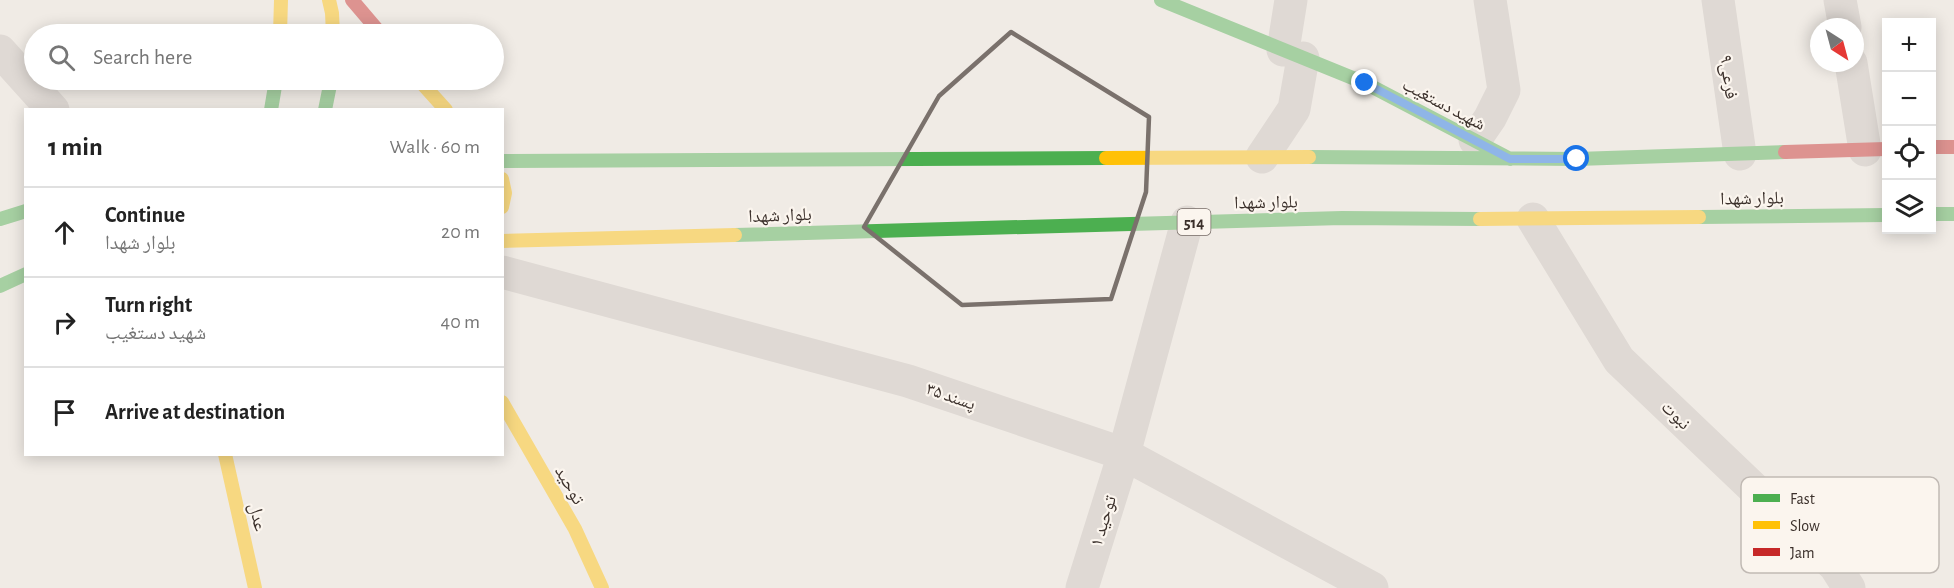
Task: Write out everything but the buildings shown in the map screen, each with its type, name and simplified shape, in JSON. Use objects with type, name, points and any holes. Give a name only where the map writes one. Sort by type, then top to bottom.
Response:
[{"type":"main road","points":[[280,0],[280,24]]},
{"type":"main road","points":[[329,0],[333,24]]},
{"type":"main road","points":[[352,0],[372,24]]},
{"type":"main road","name":"شهید دستغیب","points":[[1161,0],[1365,83],[1510,159]]},
{"type":"main road","points":[[271,108],[274,90]]},
{"type":"main road","points":[[325,108],[329,90]]},
{"type":"main road","points":[[428,90],[444,108]]},
{"type":"main road","points":[[1936,147],[1954,147]]},
{"type":"main road","points":[[504,161],[1262,157],[1577,159],[1876,149]]},
{"type":"main road","points":[[504,182],[504,204]]},
{"type":"main road","points":[[0,219],[24,212]]},
{"type":"main road","points":[[1936,214],[1954,214]]},
{"type":"main road","name":"بلوار شهدا","points":[[504,241],[1342,218],[1533,219],[1882,215]]},
{"type":"main road","points":[[0,286],[24,275]]},
{"type":"main road","name":"توحید","points":[[504,406],[575,530],[602,588]]},
{"type":"main road","name":"عدل","points":[[225,456],[255,588]]},
{"type":"street","points":[[1262,157],[1294,109],[1291,0]]},
{"type":"street","points":[[1475,140],[1490,118],[1503,90],[1491,0]]},
{"type":"street","name":"فرعی۹","points":[[1718,0],[1740,153]]},
{"type":"street","points":[[1840,0],[1843,18]]},
{"type":"street","points":[[0,51],[24,78]]},
{"type":"street","points":[[1854,72],[1876,149]]},
{"type":"street","points":[[35,90],[51,108]]},
{"type":"street","name":"نبوت","points":[[1533,219],[1619,360],[1741,477]]},
{"type":"street","name":"توحید ۱","points":[[1082,588],[1124,454],[1187,222]]},
{"type":"street","name":"پسند ۳۵","points":[[504,273],[908,381],[1124,454],[1372,588]]},
{"type":"street","name":"نبوت","points":[[1839,573],[1849,588]]},
{"type":"highlighted area","points":[[1011,32],[1149,117],[1146,192],[1111,299],[962,305],[864,227],[939,96]]},
{"type":"traffic: fast","points":[[1161,0],[1365,83],[1510,159]]},
{"type":"traffic: fast","points":[[271,108],[274,90]]},
{"type":"traffic: fast","points":[[325,108],[329,90]]},
{"type":"traffic: fast","points":[[1309,157],[1577,159],[1785,152]]},
{"type":"traffic: fast","points":[[504,161],[1106,158]]},
{"type":"traffic: fast","points":[[0,219],[24,212]]},
{"type":"traffic: fast","points":[[1936,214],[1954,214]]},
{"type":"traffic: fast","points":[[1699,217],[1882,215]]},
{"type":"traffic: fast","points":[[735,235],[1342,218],[1480,219]]},
{"type":"traffic: fast","points":[[0,286],[24,275]]},
{"type":"traffic: slow","points":[[280,24],[281,0]]},
{"type":"traffic: slow","points":[[329,0],[333,24]]},
{"type":"traffic: slow","points":[[428,90],[444,108]]},
{"type":"traffic: slow","points":[[1106,158],[1309,157]]},
{"type":"traffic: slow","points":[[504,188],[504,198]]},
{"type":"traffic: slow","points":[[1480,219],[1699,217]]},
{"type":"traffic: slow","points":[[504,241],[735,235]]},
{"type":"traffic: slow","points":[[504,405],[575,529],[602,588]]},
{"type":"traffic: slow","points":[[225,456],[255,588]]},
{"type":"traffic: jam","points":[[352,0],[372,24]]},
{"type":"traffic: jam","points":[[1936,147],[1954,147]]},
{"type":"traffic: jam","points":[[1785,152],[1882,149]]},
{"type":"route","points":[[1365,83],[1510,159],[1577,159]]}]
